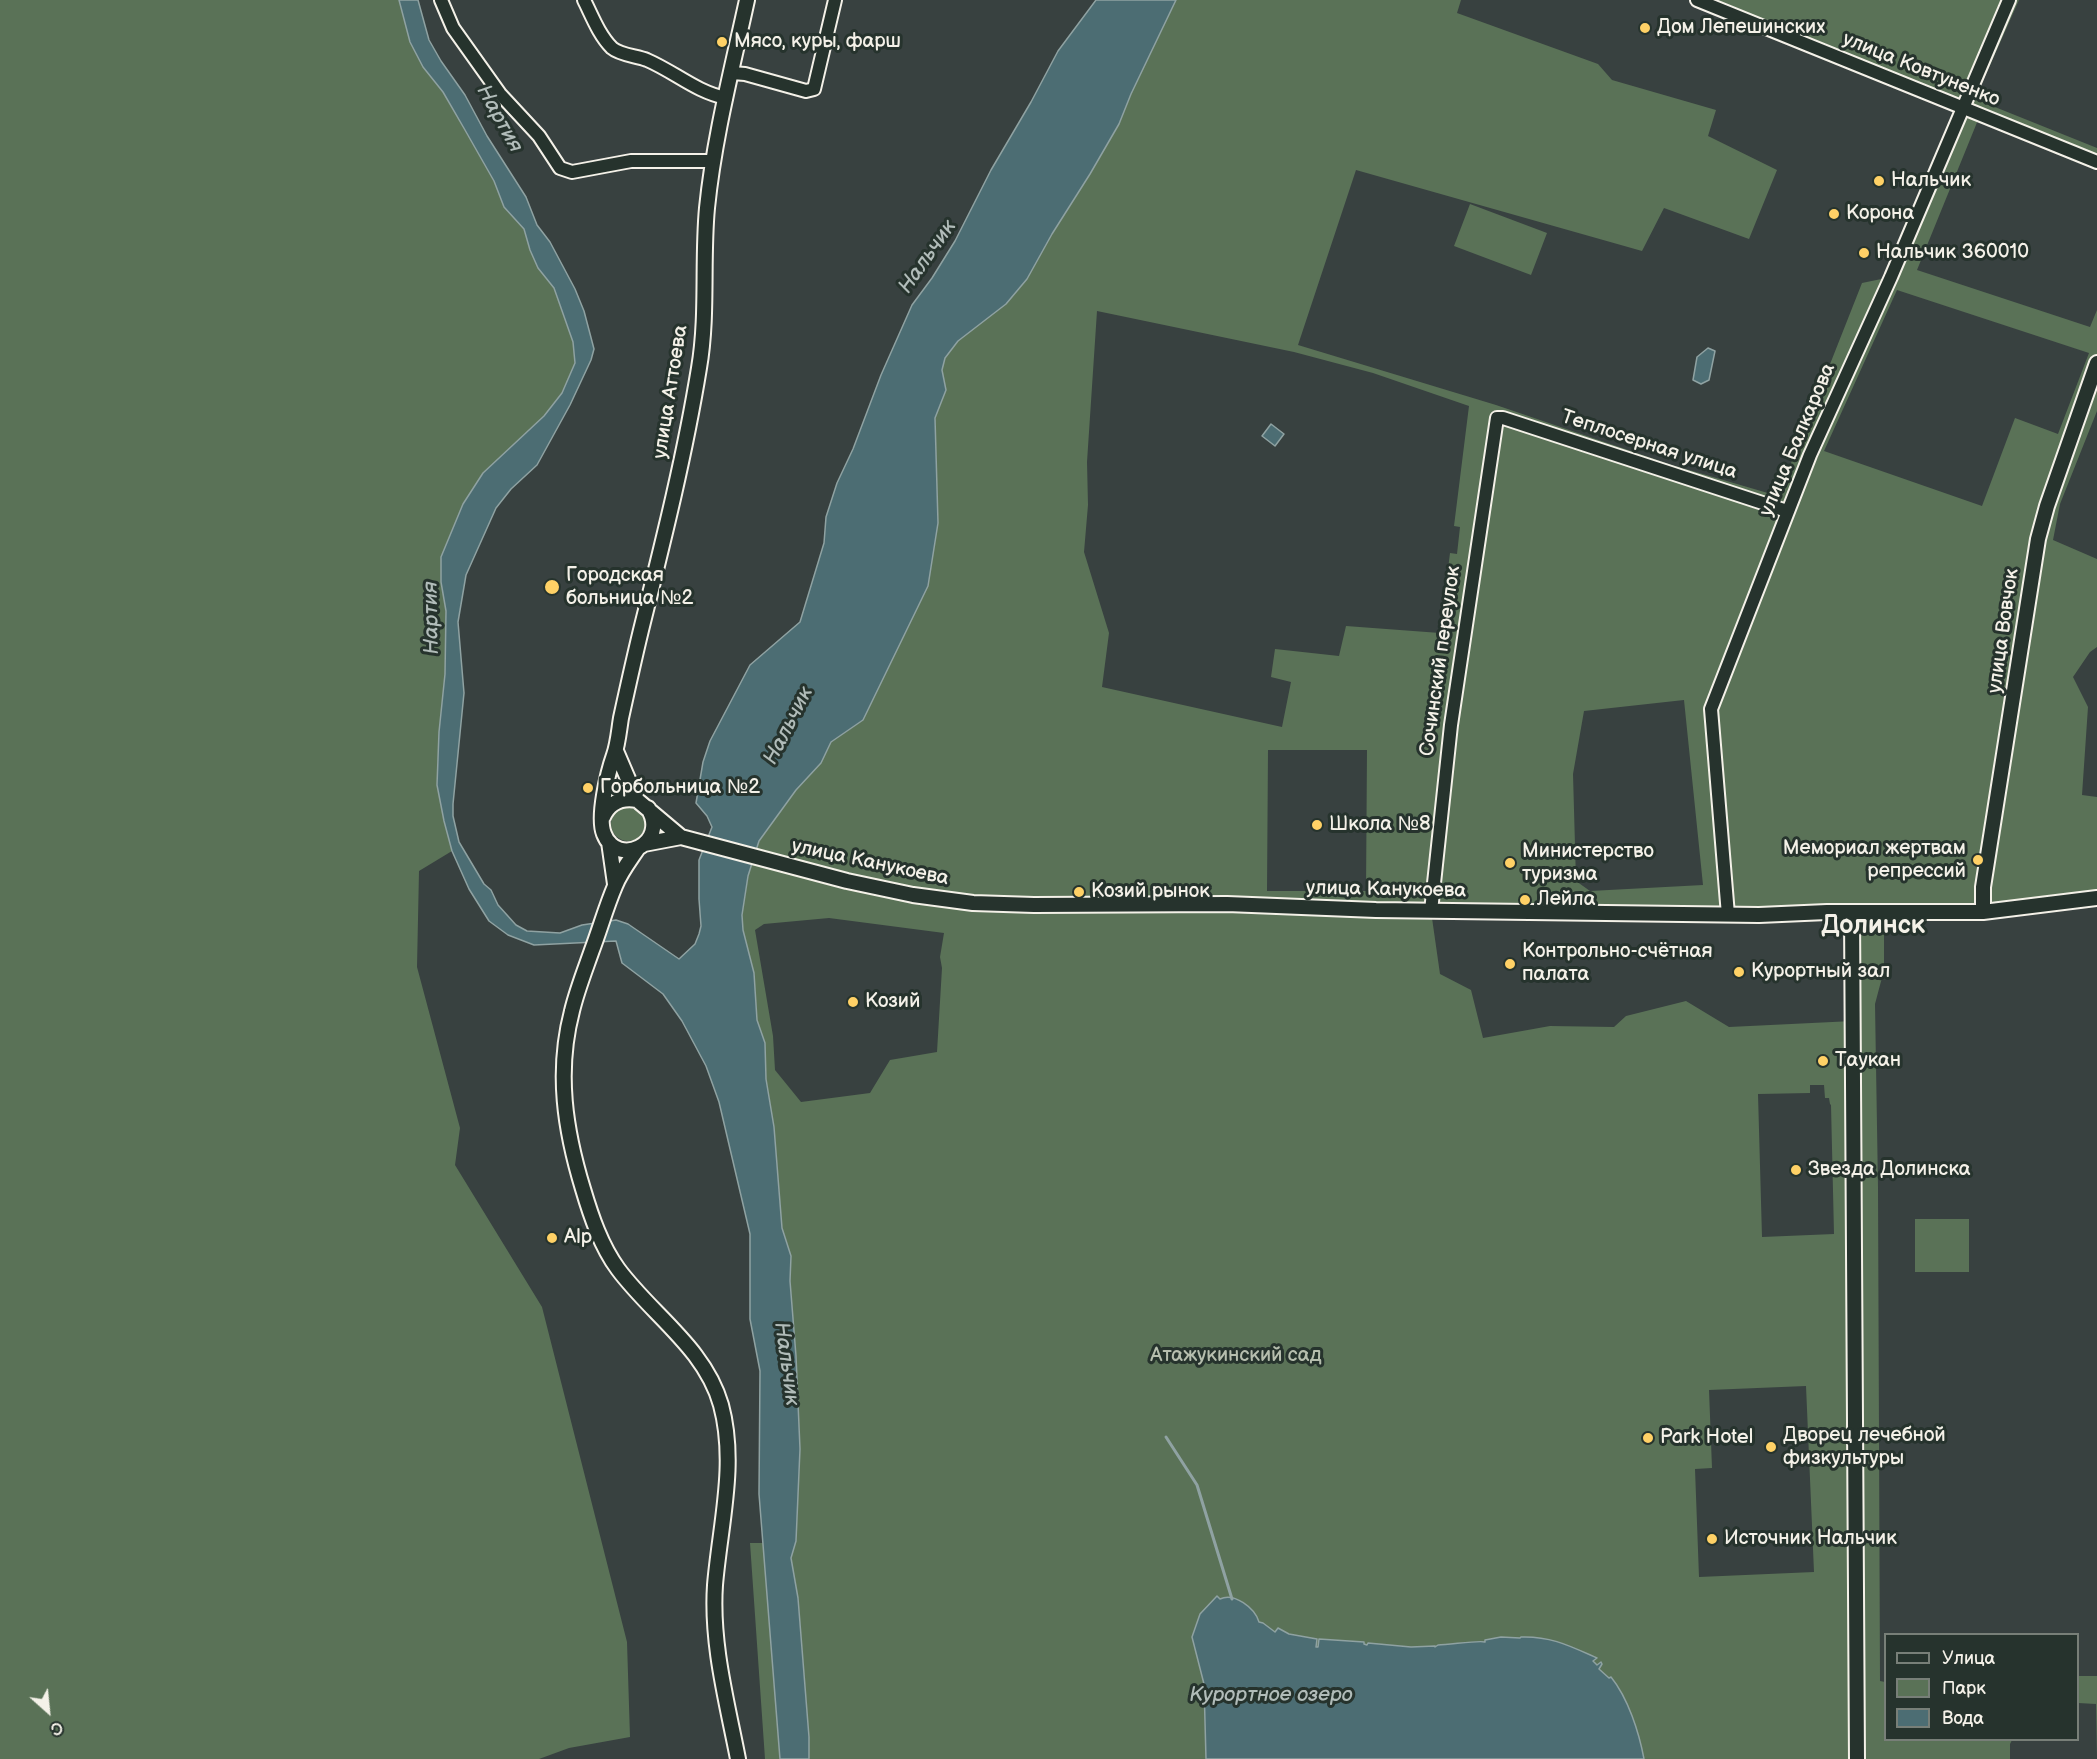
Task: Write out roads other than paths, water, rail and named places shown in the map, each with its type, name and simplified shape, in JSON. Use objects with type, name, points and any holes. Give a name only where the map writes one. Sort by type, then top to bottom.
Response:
[{"type":"street","points":[[441,0],[453,28],[486,75],[500,94],[539,136],[563,171],[572,172],[631,161],[713,161]]},
{"type":"street","points":[[584,0],[600,32],[616,51],[647,60],[699,90],[726,98]]},
{"type":"street","name":"улица Аттоева","points":[[603,818],[605,789],[668,522],[699,366],[707,209],[713,161],[747,0]]},
{"type":"street","points":[[732,73],[745,74],[806,91],[814,89],[835,0]]},
{"type":"street","name":"улица Ковтуненко","points":[[1697,0],[2097,162]]},
{"type":"street","name":"улица Балкарова","points":[[1728,915],[1711,709],[1810,455],[1891,277],[2009,0]]},
{"type":"street","name":"улица Вовчок","points":[[1983,912],[1983,887],[2038,539],[2047,506],[2097,363]]},
{"type":"street","name":"Теплосерная улица","points":[[1498,418],[1787,511]]},
{"type":"street","name":"Сочинский переулок","points":[[1431,911],[1454,703],[1493,433],[1495,421],[1498,418]]},
{"type":"street","points":[[615,751],[654,823],[650,838],[641,846],[615,884],[576,995],[565,1047],[563,1096],[568,1133],[586,1199],[605,1248],[616,1267],[696,1356],[707,1372],[721,1405],[727,1448],[727,1485],[715,1584],[716,1639],[738,1759]]},
{"type":"street","points":[[615,884],[609,842],[602,827],[605,812],[616,802],[630,799],[642,804],[681,837]]},
{"type":"street","points":[[609,842],[622,850],[681,837]]},
{"type":"street","name":"улица Канукоева","points":[[681,837],[876,888],[913,896],[973,903],[1227,904],[1431,911],[1728,915],[1983,912],[2097,898]]},
{"type":"street","points":[[1852,912],[1857,1759]]},
{"type":"water","points":[[399,0],[418,0],[429,40],[526,197],[537,225],[550,242],[575,289],[584,311],[594,349],[570,405],[537,465],[511,489],[496,508],[466,575],[458,622],[464,693],[453,804],[453,816],[459,842],[484,884],[491,890],[498,905],[516,925],[527,931],[560,933],[582,925],[616,920],[628,924],[679,959],[695,944],[701,926],[699,860],[712,827],[707,816],[696,803],[703,762],[710,741],[750,665],[800,622],[824,543],[826,517],[837,483],[912,305],[955,241],[991,170],[1058,51],[1096,0],[1176,0],[1119,124],[1027,279],[1006,304],[958,341],[945,358],[942,370],[946,390],[935,418],[938,523],[928,586],[863,720],[831,742],[821,763],[796,790],[759,841],[748,876],[742,915],[743,930],[754,973],[757,1020],[765,1043],[766,1079],[774,1127],[782,1228],[791,1256],[790,1281],[800,1449],[796,1541],[791,1558],[798,1598],[809,1759],[780,1759],[759,1494],[760,1371],[750,1319],[750,1234],[719,1102],[706,1066],[682,1021],[663,994],[622,963],[616,941],[534,945],[508,935],[489,921],[469,889],[452,851],[444,821],[437,785],[439,732],[445,674],[446,611],[441,582],[441,557],[463,504],[483,473],[544,416],[562,393],[575,363],[573,342],[554,288],[538,268],[524,229],[504,207],[494,181],[443,92],[423,67],[410,42]]},
{"type":"water","points":[[1708,348],[1715,351],[1709,380],[1701,384],[1693,380],[1697,357]]},
{"type":"water","points":[[1271,424],[1284,434],[1275,446],[1262,436]]},
{"type":"water","name":"Курортное озеро","points":[[1217,1596],[1220,1599],[1226,1597],[1243,1603],[1249,1607],[1259,1622],[1275,1632],[1278,1628],[1289,1634],[1317,1639],[1316,1647],[1318,1647],[1319,1639],[1364,1642],[1367,1645],[1368,1643],[1435,1647],[1485,1642],[1485,1640],[1501,1637],[1542,1638],[1569,1646],[1597,1658],[1593,1661],[1597,1665],[1601,1662],[1599,1669],[1609,1678],[1611,1677],[1617,1685],[1632,1716],[1644,1759],[1206,1759],[1204,1684],[1192,1637],[1200,1614]]},
{"type":"waterway","points":[[1166,1437],[1197,1485],[1232,1599]]},
{"type":"place","name":"Дом Лепешинских","points":[[1645,28]]},
{"type":"place","name":"Мясо, куры, фарш","points":[[722,42]]},
{"type":"place","name":"Нальчик","points":[[1879,181]]},
{"type":"place","name":"Корона","points":[[1834,214]]},
{"type":"place","name":"Нальчик 360010","points":[[1864,253]]},
{"type":"place","name":"Городская больница №2","points":[[552,587]]},
{"type":"place","name":"Горбольница №2","points":[[588,788]]},
{"type":"place","name":"Школа №8","points":[[1317,825]]},
{"type":"place","name":"Мемориал жертвам репрессий","points":[[1978,860]]},
{"type":"place","name":"Министерство туризма","points":[[1510,863]]},
{"type":"place","name":"Козий рынок","points":[[1079,892]]},
{"type":"place","name":"Лейла","points":[[1525,900]]},
{"type":"place","name":"Контрольно-счётная палата","points":[[1510,964]]},
{"type":"place","name":"Курортный зал","points":[[1739,972]]},
{"type":"place","name":"Козий","points":[[853,1002]]},
{"type":"place","name":"Таукан","points":[[1823,1061]]},
{"type":"place","name":"Звезда Долинска","points":[[1796,1170]]},
{"type":"place","name":"Alp","points":[[552,1238]]},
{"type":"place","name":"Park Hotel","points":[[1648,1438]]},
{"type":"place","name":"Дворец лечебной физкультуры","points":[[1771,1447]]},
{"type":"place","name":"Источник Нальчик","points":[[1712,1539]]},
{"type":"district","name":"Долинск","points":[[1873,926]]},
{"type":"water label","name":"Нартия","points":[[499,119]]},
{"type":"water label","name":"Нартия","points":[[432,618]]},
{"type":"park label","name":"Атажукинский сад","points":[[1236,1356]]}]
